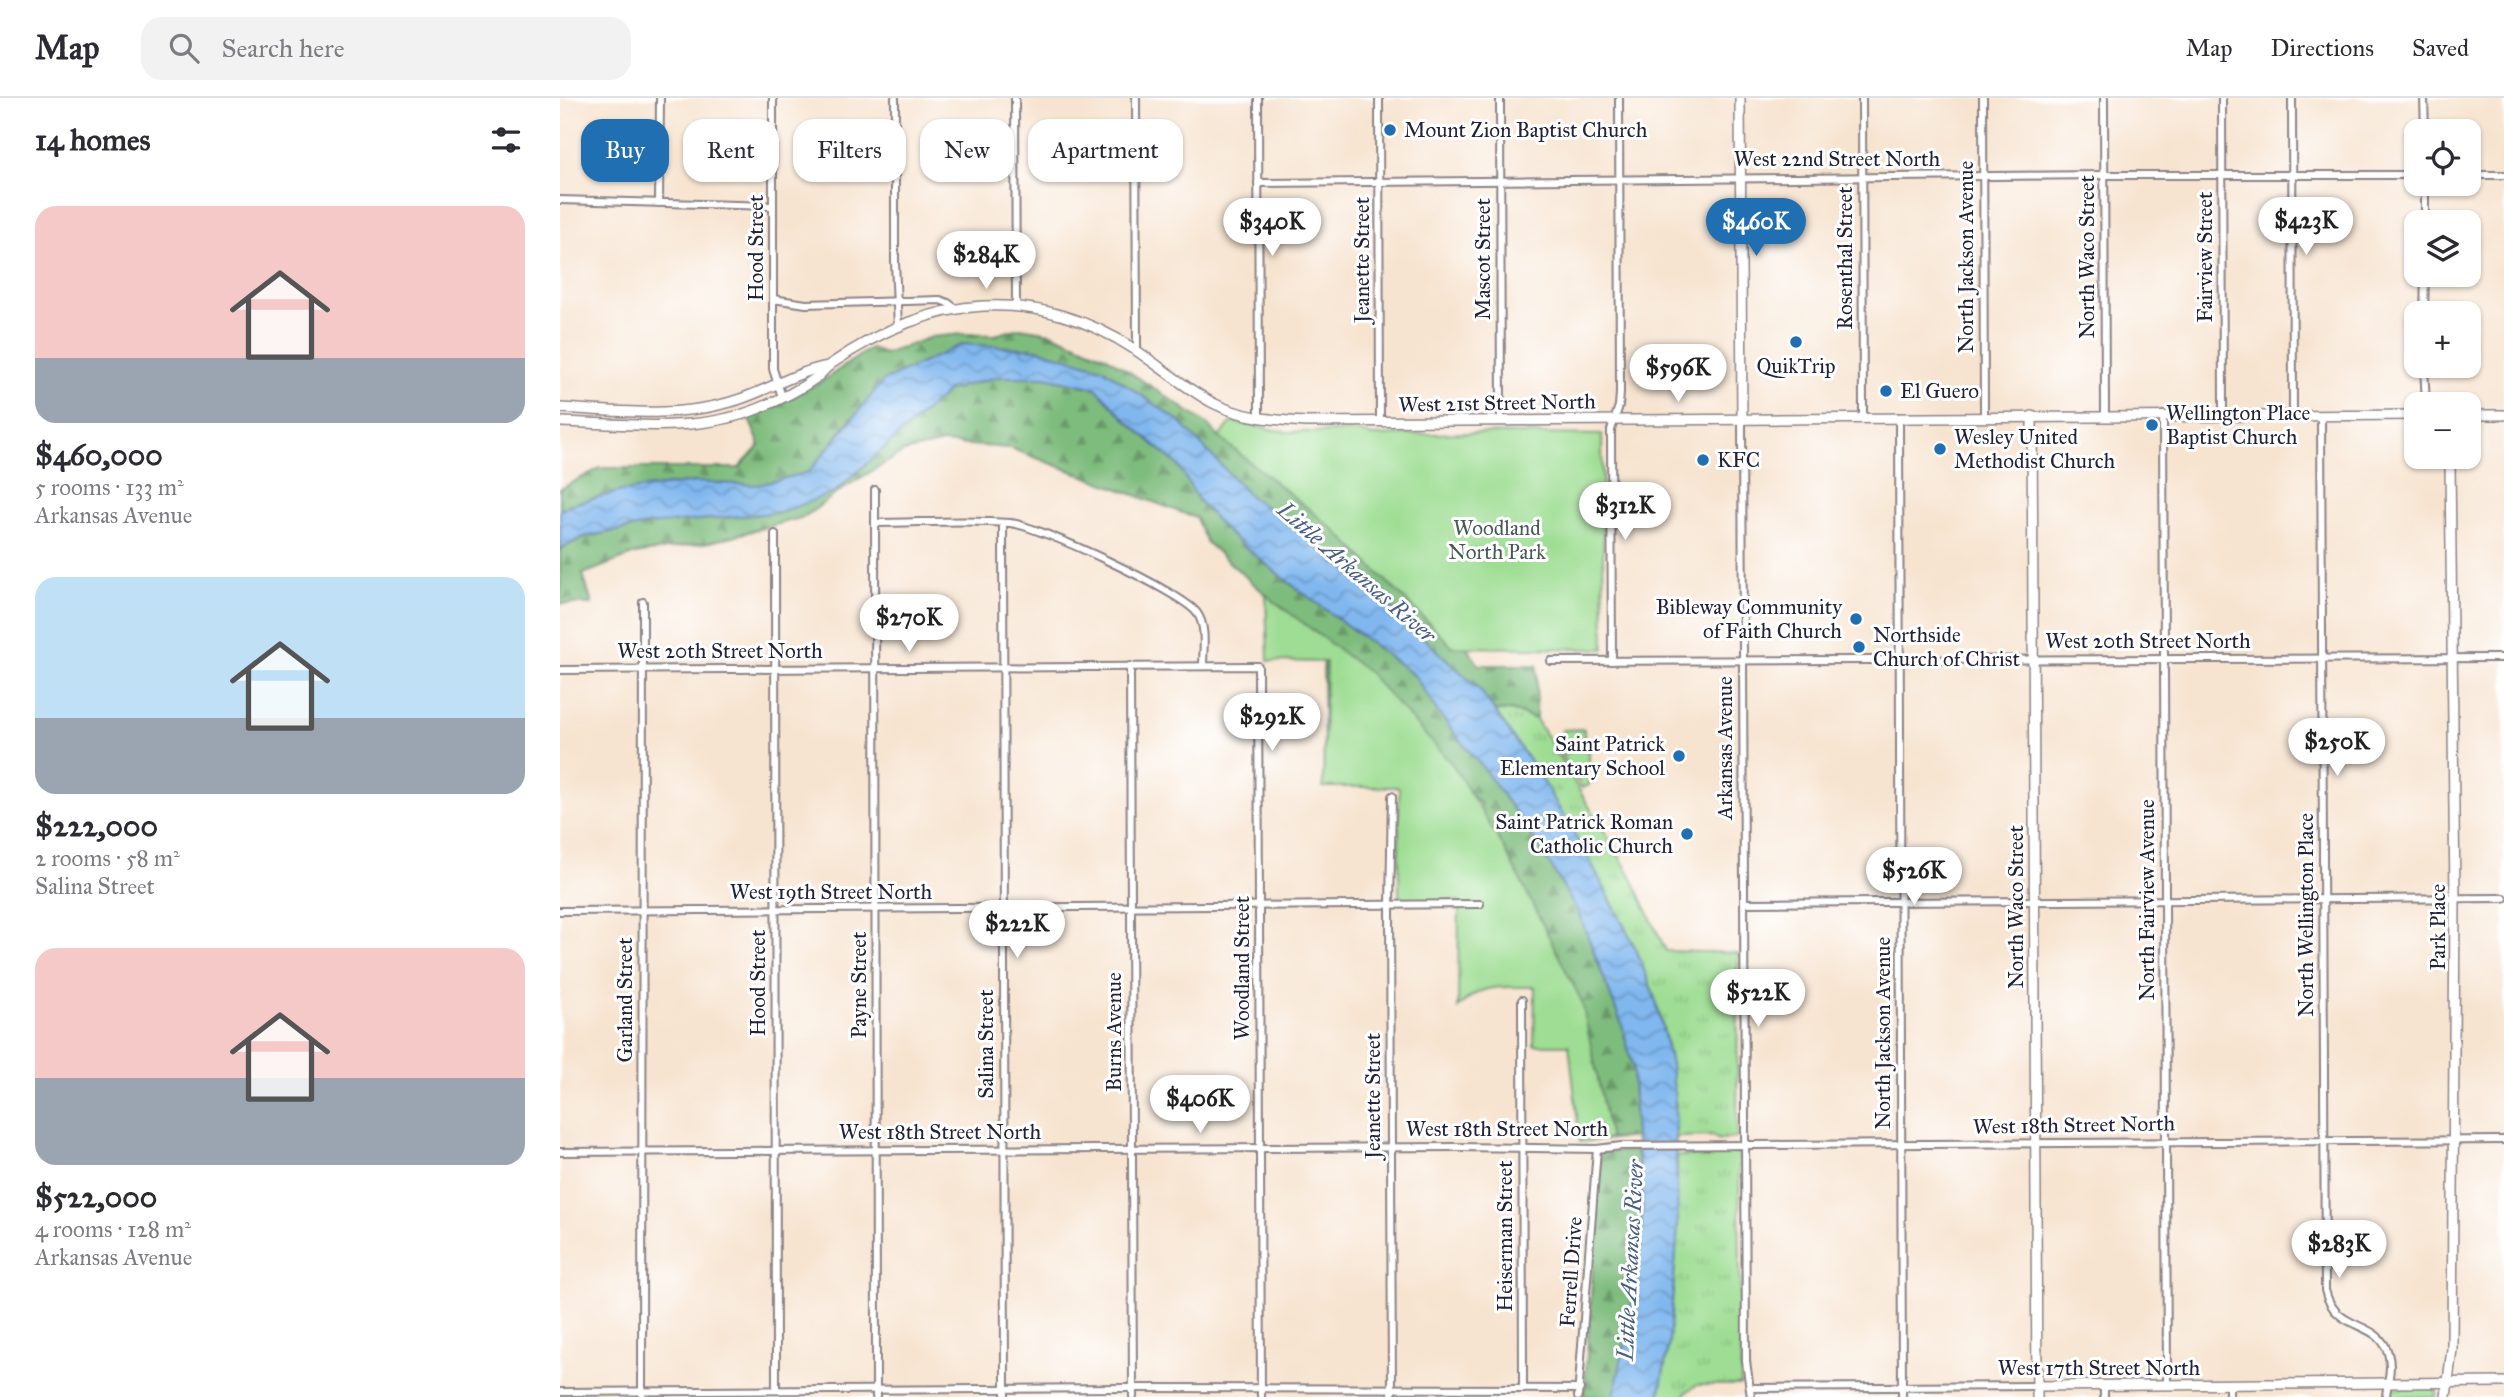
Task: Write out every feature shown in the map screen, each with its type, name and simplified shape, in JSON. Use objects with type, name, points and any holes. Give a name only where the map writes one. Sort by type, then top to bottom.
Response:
[{"type":"street","points":[[659,203],[660,98]]},
{"type":"street","name":"Hood Street","points":[[773,98],[773,369],[782,397]]},
{"type":"street","points":[[895,98],[898,327]]},
{"type":"street","points":[[1015,98],[1016,307]]},
{"type":"street","points":[[1136,98],[1136,351]]},
{"type":"street","points":[[1258,98],[1259,418]]},
{"type":"street","name":"Jeanette Street","points":[[1379,98],[1380,421]]},
{"type":"street","name":"Mascot Street","points":[[1500,98],[1501,420]]},
{"type":"street","points":[[1612,661],[1611,430],[1619,406],[1620,393],[1619,98]]},
{"type":"street","name":"Arkansas Avenue","points":[[1740,98],[1744,1145],[1746,1361],[1751,1397]]},
{"type":"street","name":"Rosenthal Street","points":[[1862,98],[1863,417]]},
{"type":"street","name":"North Jackson Avenue","points":[[1983,98],[1984,416]]},
{"type":"street","name":"North Waco Street","points":[[2104,98],[2105,416]]},
{"type":"street","name":"Fairview Street","points":[[2222,98],[2223,415]]},
{"type":"street","points":[[2292,98],[2293,415]]},
{"type":"street","points":[[2424,98],[2425,119]]},
{"type":"street","name":"West 22nd Street North","points":[[1258,183],[1862,176],[2404,175]]},
{"type":"street","points":[[2481,175],[2504,175]]},
{"type":"street","points":[[560,200],[773,206]]},
{"type":"street","points":[[773,299],[806,304],[940,300],[956,309]]},
{"type":"street","name":"West 21st Street North","points":[[560,422],[694,425],[728,418],[782,397],[818,377],[829,366],[883,333],[929,315],[983,306],[1036,309],[1079,321],[1136,351],[1214,404],[1238,414],[1306,422],[2404,415]]},
{"type":"street","name":"West 21st Street North","points":[[560,408],[688,411],[729,403],[778,385],[811,369],[829,366]]},
{"type":"street","name":"North Fairview Avenue","points":[[2163,415],[2167,1385]]},
{"type":"street","name":"North Wellington Place","points":[[2321,415],[2325,1290],[2328,1302],[2341,1318],[2365,1328],[2382,1341],[2389,1360],[2389,1383]]},
{"type":"street","points":[[2481,415],[2504,415]]},
{"type":"street","name":"North Waco Street","points":[[2032,416],[2038,1397]]},
{"type":"street","name":"North Jackson Avenue","points":[[1899,417],[1902,1397]]},
{"type":"street","name":"Park Place","points":[[2446,1397],[2452,1349],[2455,1140],[2451,469]]},
{"type":"street","name":"Payne Street","points":[[874,490],[876,1393]]},
{"type":"street","points":[[875,523],[1020,525],[1118,565],[1198,614],[1202,624],[1203,666]]},
{"type":"street","name":"Salina Street","points":[[1003,523],[1005,1397]]},
{"type":"street","name":"Hood Street","points":[[775,534],[776,1390]]},
{"type":"street","name":"Garland Street","points":[[642,1394],[643,602]]},
{"type":"street","name":"West 20th Street North","points":[[1551,661],[2504,658]]},
{"type":"street","name":"Burns Avenue","points":[[1130,666],[1133,1397]]},
{"type":"street","name":"West 20th Street North","points":[[560,670],[1258,666]]},
{"type":"street","name":"Woodland Street","points":[[1258,666],[1261,1397]]},
{"type":"street","name":"Jeanette Street","points":[[1392,796],[1392,1397]]},
{"type":"street","points":[[1744,903],[2504,898]]},
{"type":"street","name":"West 19th Street North","points":[[560,911],[1480,904]]},
{"type":"street","name":"Heiserman Street","points":[[1522,1000],[1523,1388]]},
{"type":"street","name":"West 18th Street North","points":[[560,1152],[1391,1147],[1597,1149],[1621,1146],[2504,1140]]},
{"type":"street","name":"Ferrell Drive","points":[[1579,1393],[1597,1149]]},
{"type":"street","name":"West 17th Street North","points":[[1750,1388],[2504,1382]]},
{"type":"street","points":[[2386,1397],[2389,1383]]},
{"type":"street","points":[[2229,1384],[2229,1397]]},
{"type":"street","points":[[2104,1385],[2104,1397]]},
{"type":"street","points":[[560,1392],[759,1394],[776,1390],[876,1393],[1005,1388],[1523,1388],[1579,1393]]},
{"type":"green space","points":[[1020,328],[1051,333],[1107,357],[1207,424],[1219,437],[1335,530],[1453,647],[1467,647],[1479,665],[1537,665],[1536,719],[1511,710],[1495,711],[1480,690],[1368,587],[1251,497],[1180,422],[1036,349],[851,418],[809,472],[758,486],[696,482],[622,491],[569,505],[560,511],[560,489],[600,468],[739,468],[760,445],[749,419],[819,383],[871,348],[885,354],[931,337],[995,335]]},
{"type":"green space","points":[[996,377],[1045,377],[1096,388],[1127,421],[1178,465],[1198,500],[1227,532],[1287,581],[1415,676],[1439,714],[1484,769],[1540,847],[1580,916],[1622,1025],[1633,1067],[1635,1137],[1604,1140],[1601,1099],[1483,833],[1480,803],[1448,777],[1324,785],[1323,656],[1304,628],[1206,542],[1196,518],[1010,448],[943,443],[904,452],[847,486],[804,517],[711,542],[635,554],[583,574],[592,604],[560,604],[560,549],[584,537],[647,525],[782,512],[835,492],[949,390]]},
{"type":"green space","name":"Woodland North Park","points":[[1232,422],[1286,432],[1361,432],[1372,436],[1463,433],[1602,435],[1604,649],[1453,647],[1335,530],[1219,437]]},
{"type":"green space","points":[[1266,595],[1368,672],[1452,764],[1503,846],[1582,1002],[1610,1139],[1580,1142],[1569,1045],[1534,1045],[1535,987],[1484,990],[1467,999],[1458,1008],[1459,901],[1399,901],[1399,787],[1323,787],[1326,662],[1268,661]]},
{"type":"green space","points":[[1511,710],[1536,719],[1630,874],[1666,951],[1738,953],[1737,1137],[1719,1140],[1712,1136],[1676,1137],[1668,1050],[1645,972],[1581,846],[1495,711]]},
{"type":"green space","points":[[1584,729],[1584,743],[1563,744],[1562,730]]},
{"type":"green space","points":[[1576,749],[1589,749],[1589,785],[1582,788],[1561,755]]},
{"type":"green space","points":[[1636,1151],[1640,1182],[1640,1244],[1628,1337],[1614,1397],[1584,1397],[1601,1152]]},
{"type":"green space","points":[[1715,1151],[1734,1151],[1739,1155],[1741,1385],[1697,1385],[1685,1393],[1685,1397],[1659,1397],[1674,1277],[1677,1156],[1709,1155]]},
{"type":"green space","points":[[2432,1387],[2437,1392],[2436,1397],[2389,1397],[2389,1390],[2393,1388]]},
{"type":"water","points":[[963,344],[1036,349],[1102,368],[1180,422],[1251,497],[1368,587],[1480,690],[1542,779],[1590,861],[1636,949],[1656,1001],[1671,1064],[1675,1100],[1678,1228],[1669,1342],[1659,1397],[1614,1397],[1631,1311],[1642,1235],[1642,1183],[1635,1137],[1633,1067],[1622,1025],[1580,916],[1540,847],[1484,769],[1439,714],[1415,676],[1287,581],[1227,532],[1198,500],[1178,465],[1127,421],[1096,388],[1045,377],[996,377],[949,390],[835,492],[782,512],[647,525],[584,537],[560,549],[560,511],[569,505],[622,491],[696,482],[758,485],[809,472],[883,381]]},
{"type":"place","name":"Mount Zion Baptist Church","points":[[1390,130]]},
{"type":"place","name":"QuikTrip","points":[[1796,342]]},
{"type":"place","name":"El Guero","points":[[1886,391]]},
{"type":"place","name":"Wellington Place Baptist Church","points":[[2152,425]]},
{"type":"place","name":"Wesley United Methodist Church","points":[[1940,449]]},
{"type":"place","name":"KFC","points":[[1703,460]]},
{"type":"place","name":"Bibleway Community of Faith Church","points":[[1856,619]]},
{"type":"place","name":"Northside Church of Christ","points":[[1859,647]]},
{"type":"place","name":"Saint Patrick Elementary School","points":[[1679,756]]},
{"type":"place","name":"Saint Patrick Roman Catholic Church","points":[[1687,834]]},
{"type":"water label","name":"Little Arkansas River","points":[[1357,572]]},
{"type":"water label","name":"Little Arkansas River","points":[[1630,1260]]}]
